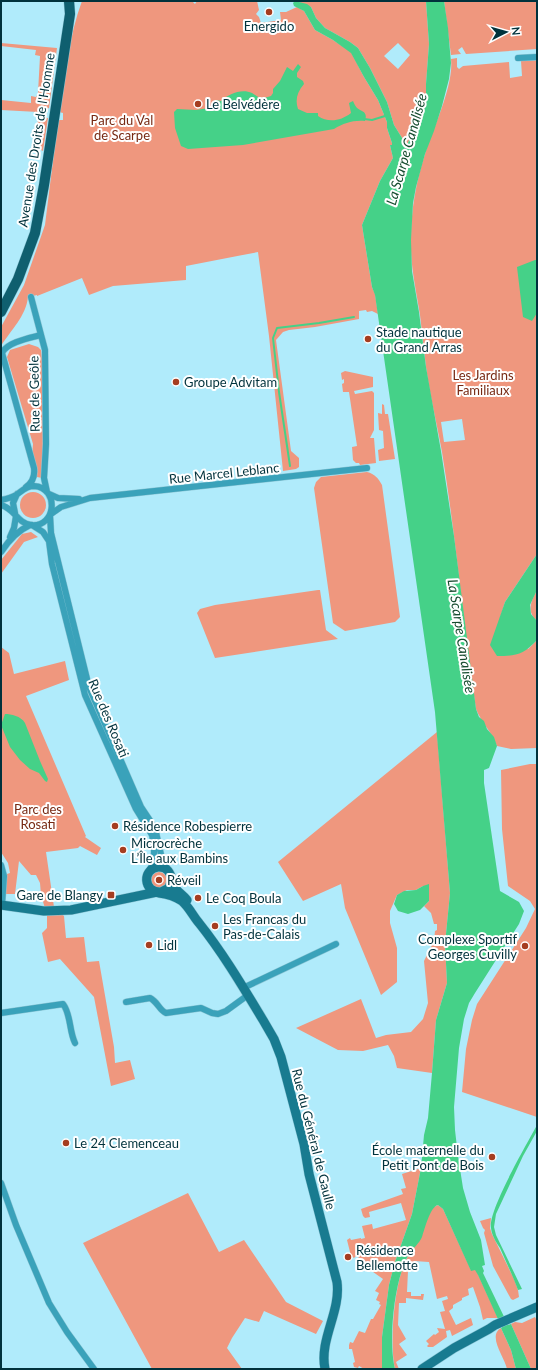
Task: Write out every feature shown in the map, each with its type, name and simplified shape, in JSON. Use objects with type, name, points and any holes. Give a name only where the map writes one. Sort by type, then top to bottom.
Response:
[{"type":"main road","points":[[69,1],[70,14]]},
{"type":"main road","points":[[70,14],[75,1]]},
{"type":"main road","name":"Avenue des Droits de l'Homme","points":[[1,312],[18,279],[35,234],[70,14]]},
{"type":"street","points":[[518,58],[537,57]]},
{"type":"street","name":"Rue de Geôle","points":[[30,297],[45,350],[46,444],[44,478],[48,493]]},
{"type":"street","points":[[26,488],[33,479],[35,472],[2,356],[4,350],[10,344],[41,335]]},
{"type":"street","name":"Rue Marcel Leblanc","points":[[48,493],[62,498],[84,499],[367,468]]},
{"type":"street","points":[[1,500],[11,497],[32,486],[38,487],[48,493],[52,503],[50,514],[42,523],[21,529],[9,540]]},
{"type":"street","points":[[1,552],[9,540],[14,528],[16,515],[14,504],[17,494]]},
{"type":"street","name":"Rue Marcel Leblanc","points":[[50,514],[61,507],[84,499]]},
{"type":"street","points":[[1,505],[8,508],[24,523],[31,525]]},
{"type":"street","name":"Rue des Rosati","points":[[50,514],[51,533],[89,688],[142,807],[155,828],[162,859],[170,874]]},
{"type":"street","name":"Rue des Rosati","points":[[31,525],[43,532],[49,540],[52,564],[85,695],[136,809],[152,836],[154,857],[148,875]]},
{"type":"street","points":[[1,865],[4,876],[2,905],[39,911],[71,910],[158,892],[168,889],[171,884],[170,874],[164,868],[158,867],[152,869],[140,888],[126,898]]},
{"type":"street","name":"Rue du Général de Gaulle","points":[[170,874],[175,888],[191,905],[206,932],[271,1033],[281,1057],[304,1144],[308,1169],[338,1286],[337,1301],[328,1329],[324,1350],[325,1369]]},
{"type":"street","points":[[148,875],[147,882],[149,887],[158,892]]},
{"type":"street","name":"Rue du Général de Gaulle","points":[[158,892],[167,894],[181,901],[206,932]]},
{"type":"street","points":[[126,1002],[150,998],[161,1010],[166,1013],[201,1008],[218,1014],[226,1011],[245,992],[336,944]]},
{"type":"street","points":[[1,1014],[63,1004],[66,1008],[71,1035],[75,1043]]},
{"type":"street","points":[[1,1183],[16,1225],[49,1303],[67,1332],[94,1369]]},
{"type":"street","points":[[422,1369],[454,1348],[489,1330],[495,1325],[537,1302]]},
{"type":"street","points":[[516,1314],[537,1306]]},
{"type":"street","points":[[415,1369],[441,1350],[462,1338],[488,1326],[495,1325]]},
{"type":"green space","name":"Parc du Val de Scarpe","points":[[82,1],[192,1],[195,4],[197,1],[257,1],[259,10],[256,14],[261,23],[281,20],[280,12],[286,12],[297,7],[304,11],[315,30],[351,52],[378,100],[387,122],[387,128],[392,143],[392,145],[390,145],[393,158],[380,181],[362,225],[378,314],[372,311],[367,312],[366,310],[359,311],[359,319],[289,330],[283,332],[276,340],[291,451],[299,458],[299,467],[296,469],[283,471],[269,336],[258,252],[186,266],[186,280],[113,286],[89,295],[82,278],[37,296],[28,297],[27,304],[18,323],[1,346],[1,327],[24,285],[45,225],[58,120],[63,120],[63,113],[59,112],[65,70],[74,28]]},
{"type":"green space","points":[[296,1],[426,1],[429,44],[426,94],[424,107],[418,115],[407,146],[394,125],[387,102],[358,48],[325,28],[316,18],[311,7]],"holes":[[[398,43],[410,55],[398,69],[384,56]]]},
{"type":"green space","points":[[444,1],[537,1],[537,49],[466,54],[462,47],[458,50],[461,54],[451,55]]},
{"type":"green space","points":[[1,43],[57,48],[49,108],[38,112],[1,110],[1,100],[31,103],[31,96],[36,97],[38,93],[40,56],[35,55],[36,50],[1,46]]},
{"type":"green space","name":"Les Jardins Familiaux","points":[[457,58],[457,67],[459,69],[463,66],[509,62],[510,78],[522,76],[521,61],[537,60],[537,554],[505,602],[500,618],[528,649],[537,640],[537,748],[511,749],[497,746],[476,709],[447,484],[426,367],[420,315],[412,268],[411,228],[415,196],[425,154],[446,94],[451,70],[451,59]],"holes":[[[462,419],[465,440],[444,442],[441,422]]]},
{"type":"green space","points":[[41,117],[48,118],[43,151],[35,147],[38,119]]},
{"type":"green space","points":[[29,344],[38,347],[41,350],[42,358],[45,461],[42,478],[37,477],[37,469],[32,456],[33,444],[7,357],[10,350]]},
{"type":"green space","points":[[345,371],[373,377],[373,387],[354,391],[355,394],[372,391],[374,393],[374,430],[370,438],[374,438],[376,463],[360,465],[353,460],[352,447],[357,446],[349,392],[343,392],[342,384],[344,383],[344,379],[342,380],[341,373]]},
{"type":"green space","points":[[382,404],[384,405],[385,414],[388,414],[395,459],[379,461],[378,450],[384,448],[383,431],[379,430],[378,413],[382,414]]},
{"type":"green space","points":[[367,472],[376,477],[382,485],[400,617],[395,622],[345,631],[333,623],[314,488],[316,482],[321,477]]},
{"type":"green space","points":[[33,492],[42,496],[46,505],[42,514],[33,518],[24,514],[20,505],[24,496]]},
{"type":"green space","points":[[31,532],[38,537],[24,542],[1,574],[1,560],[22,534]]},
{"type":"green space","points":[[320,590],[326,630],[338,639],[215,658],[197,613],[200,609],[215,605]]},
{"type":"green space","points":[[537,590],[537,621],[532,614],[531,602]]},
{"type":"green space","name":"Parc des Rosati","points":[[1,647],[9,653],[14,674],[65,661],[69,680],[26,696],[86,836],[85,837],[101,848],[97,855],[80,846],[78,848],[46,852],[54,907],[64,916],[66,938],[84,937],[87,962],[99,961],[114,1047],[115,1063],[130,1060],[135,1079],[111,1086],[94,997],[60,959],[48,962],[42,933],[47,928],[47,915],[41,895],[40,883],[36,875],[31,875],[19,861],[15,894],[5,894],[7,874],[10,873],[8,863],[1,852]]},
{"type":"green space","points":[[437,732],[450,893],[445,944],[447,983],[436,1020],[432,1073],[397,1068],[394,1056],[388,1045],[363,1051],[338,1050],[296,1028],[361,999],[376,1038],[386,1035],[411,1032],[423,1019],[428,1003],[424,961],[434,941],[437,924],[434,924],[431,913],[424,906],[429,901],[423,886],[416,890],[407,890],[397,895],[390,911],[390,923],[397,948],[397,982],[381,995],[345,908],[341,884],[303,901],[278,862]]},
{"type":"green space","name":"Complexe Sportif Georges Cuvilly","points":[[537,764],[537,1117],[462,1092],[466,1049],[477,1004],[526,928],[535,909],[530,901],[508,886],[502,829],[501,770]]},
{"type":"green space","points":[[156,872],[162,872],[167,877],[165,886],[162,888],[156,888],[151,883],[151,877]]},
{"type":"green space","points":[[421,1168],[412,1214],[395,1262],[389,1285],[382,1337],[382,1369],[364,1369],[359,1366],[358,1368],[354,1367],[353,1363],[355,1362],[352,1349],[349,1349],[349,1345],[350,1342],[353,1343],[359,1331],[365,1333],[371,1319],[373,1319],[381,1305],[379,1304],[380,1302],[376,1300],[379,1293],[375,1291],[383,1279],[366,1267],[368,1263],[356,1256],[354,1258],[351,1256],[347,1240],[350,1238],[351,1240],[365,1238],[362,1226],[372,1224],[373,1229],[406,1220],[401,1203],[369,1212],[370,1217],[365,1218],[361,1209],[403,1194],[401,1189],[406,1188],[402,1174]]},
{"type":"green space","points":[[188,1193],[219,1252],[244,1240],[286,1302],[323,1321],[316,1334],[264,1311],[259,1322],[245,1318],[227,1348],[242,1369],[152,1369],[83,1243]]},
{"type":"green space","points":[[438,1205],[443,1209],[471,1270],[476,1270],[498,1318],[487,1318],[483,1320],[473,1287],[468,1289],[469,1295],[453,1305],[453,1308],[449,1311],[456,1325],[471,1318],[473,1325],[452,1336],[450,1330],[446,1331],[447,1337],[433,1347],[428,1347],[427,1346],[429,1344],[426,1341],[434,1334],[435,1335],[439,1332],[437,1328],[445,1329],[440,1312],[445,1311],[442,1301],[448,1299],[447,1296],[437,1299],[429,1262],[414,1261],[413,1271],[408,1271],[407,1292],[411,1292],[411,1296],[421,1296],[421,1294],[424,1294],[423,1300],[406,1298],[406,1303],[399,1303],[398,1325],[406,1339],[399,1344],[407,1355],[396,1362],[399,1369],[395,1369],[393,1357],[393,1325],[397,1288],[401,1272],[432,1208]]},
{"type":"green space","points":[[491,1218],[490,1228],[492,1234],[518,1290],[519,1297],[513,1300],[511,1299],[493,1266],[484,1233],[485,1230],[480,1221]]},
{"type":"green space","points":[[535,1317],[537,1321],[537,1369],[531,1369],[511,1324],[515,1322],[522,1323]]},
{"type":"green space","points":[[501,1328],[511,1350],[516,1369],[507,1369],[496,1342],[497,1332]]},
{"type":"water","name":"La Scarpe Canalisée","points":[[295,1],[307,4],[311,7],[316,18],[325,28],[358,48],[387,102],[394,125],[407,146],[418,115],[424,107],[426,95],[429,44],[426,1],[444,1],[451,63],[449,79],[442,106],[425,154],[413,203],[411,240],[412,271],[426,367],[454,536],[476,709],[479,717],[484,721],[487,729],[494,737],[497,746],[489,768],[484,770],[484,783],[500,891],[519,902],[524,911],[519,924],[469,1003],[464,1019],[459,1048],[454,1107],[455,1130],[463,1188],[470,1212],[481,1240],[485,1265],[482,1266],[484,1271],[483,1273],[508,1325],[511,1324],[531,1369],[516,1369],[511,1350],[478,1275],[475,1270],[471,1271],[443,1209],[438,1205],[430,1214],[421,1239],[409,1254],[404,1265],[396,1294],[392,1326],[395,1369],[382,1369],[382,1337],[389,1285],[395,1262],[412,1214],[421,1168],[424,1135],[428,1118],[436,1020],[447,983],[445,944],[450,893],[435,712],[375,295],[372,287],[362,225],[380,181],[393,158],[390,145],[392,145],[392,143],[387,128],[387,122],[378,100],[351,53],[333,40],[315,30],[304,11],[294,6],[293,3]]},
{"type":"water","points":[[298,64],[301,67],[297,73],[297,77],[303,81],[304,84],[297,96],[298,109],[307,113],[318,113],[318,116],[326,120],[334,120],[343,118],[351,113],[349,103],[353,101],[357,108],[363,111],[366,115],[365,121],[345,124],[334,129],[243,145],[188,149],[181,146],[175,128],[174,112],[177,109],[196,110],[209,108],[216,100],[221,101],[227,96],[240,91],[252,93],[261,99],[271,96],[273,89],[280,81],[287,67],[293,71]]},
{"type":"water","points":[[537,260],[537,313],[532,321],[523,317],[517,267]]},
{"type":"water","points":[[537,554],[537,590],[530,605],[531,614],[537,621],[537,640],[528,649],[519,654],[497,656],[490,645],[505,602]]},
{"type":"water","points":[[5,714],[18,717],[25,723],[48,779],[47,782],[39,773],[30,769],[20,760],[10,747],[1,725]]},
{"type":"water","points":[[429,884],[429,901],[420,910],[408,914],[398,911],[394,904],[397,895],[404,891],[416,890]]},
{"type":"water","points":[[537,1125],[537,1131],[523,1156],[496,1214],[494,1227],[496,1235],[522,1289],[518,1290],[500,1248],[493,1236],[491,1228],[492,1219],[517,1161]]},
{"type":"waterway","points":[[364,119],[372,120],[385,116]]},
{"type":"waterway","points":[[290,466],[273,338],[277,328],[354,317]]},
{"type":"place","name":"Energido","points":[[269,12]]},
{"type":"place","name":"Le Belvédère","points":[[198,104]]},
{"type":"place","name":"Stade nautique du Grand Arras","points":[[368,339]]},
{"type":"place","name":"Groupe Advitam","points":[[176,382]]},
{"type":"place","name":"Résidence Robespierre","points":[[115,826]]},
{"type":"place","name":"Microcrèche L’Île aux Bambins","points":[[123,850]]},
{"type":"place","name":"Réveil","points":[[159,880]]},
{"type":"place","name":"Gare de Blangy","points":[[111,895]]},
{"type":"place","name":"Le Coq Boula","points":[[198,898]]},
{"type":"place","name":"Les Francas du Pas-de-Calais","points":[[215,926]]},
{"type":"place","name":"Lidl","points":[[149,945]]},
{"type":"place","name":"Complexe Sportif Georges Cuvilly","points":[[525,946]]},
{"type":"place","name":"Le 24 Clemenceau","points":[[66,1143]]},
{"type":"place","name":"École maternelle du Petit Pont de Bois","points":[[492,1157]]},
{"type":"place","name":"Résidence Bellemotte","points":[[348,1257]]}]
